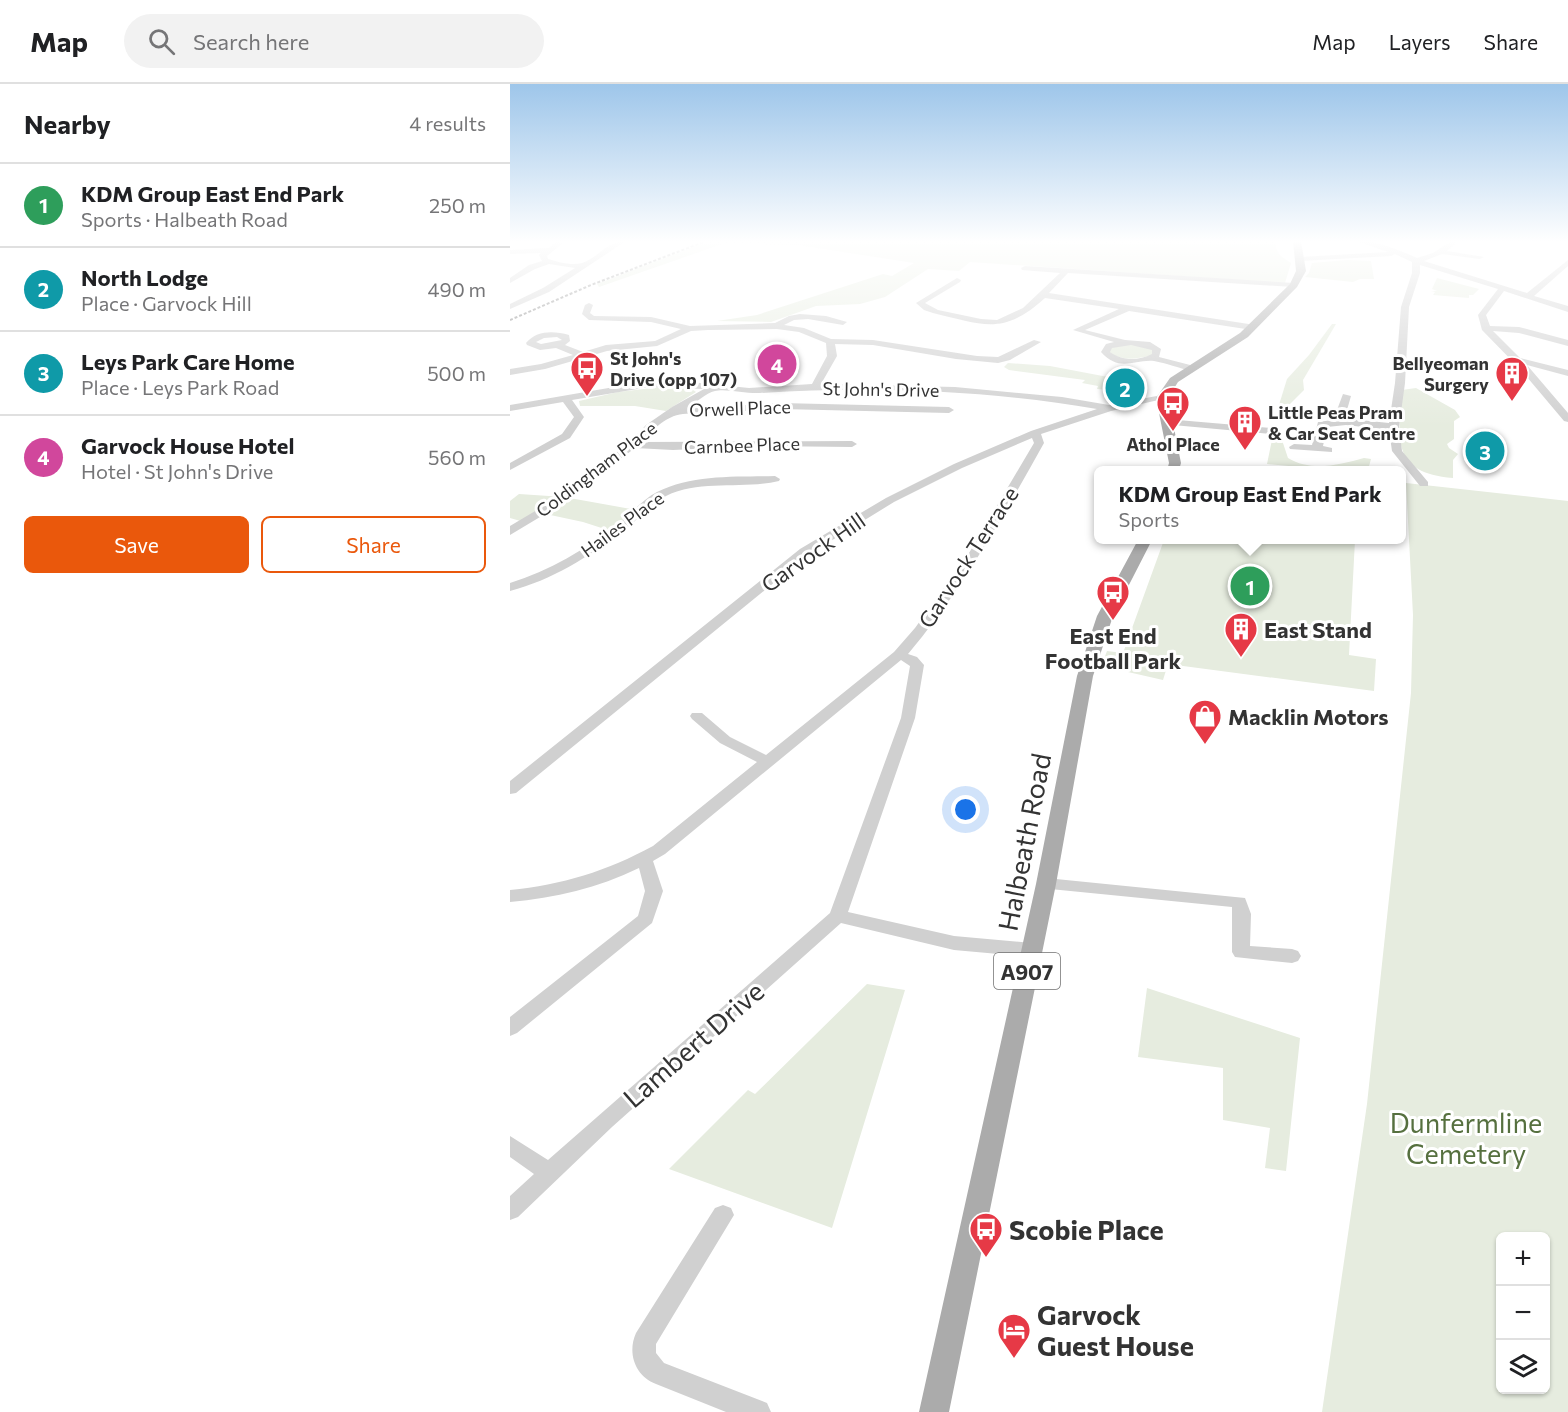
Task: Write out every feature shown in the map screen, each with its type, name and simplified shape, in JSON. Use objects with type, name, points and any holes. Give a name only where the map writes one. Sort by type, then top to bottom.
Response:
[{"type":"main road","points":[[1174,466],[1162,398],[1164,392],[1174,380],[1252,327],[1276,303]]},
{"type":"main road","name":"Halbeath Road","points":[[934,1412],[1046,884],[1085,676],[1105,616],[1142,544]]},
{"type":"street","points":[[920,303],[929,309],[987,323],[998,323],[1008,321],[1033,303]]},
{"type":"street","points":[[1101,303],[1252,327]]},
{"type":"street","points":[[1407,303],[1394,427],[1397,451],[1424,484]]},
{"type":"street","points":[[1491,303],[1482,315],[1485,328],[1496,342],[1518,360],[1568,419]]},
{"type":"street","points":[[1548,303],[1568,309]]},
{"type":"street","points":[[589,305],[586,314],[592,318],[654,318],[670,321],[689,329]]},
{"type":"street","points":[[1130,307],[1077,330],[1123,342],[1140,342],[1153,346],[1158,352],[1152,358]]},
{"type":"street","points":[[777,326],[783,320],[798,315],[843,321]]},
{"type":"street","points":[[510,372],[542,367],[606,348],[657,343],[689,329],[747,325],[801,330],[830,342],[872,341],[899,348],[998,360],[1007,358],[1036,342]]},
{"type":"street","points":[[1485,328],[1519,330],[1568,343]]},
{"type":"street","points":[[815,387],[832,356],[830,342]]},
{"type":"street","points":[[1123,342],[1109,346],[1105,352],[1112,358],[1128,361],[1152,358],[1191,368]]},
{"type":"street","points":[[557,345],[582,355]]},
{"type":"street","points":[[1518,360],[1568,374]]},
{"type":"street","points":[[956,390],[961,379]]},
{"type":"street","name":"St John's Drive","points":[[510,408],[650,384],[681,384],[749,391],[815,387],[956,390],[1042,397],[1109,408]]},
{"type":"street","name":"Coldingham Place","points":[[510,531],[551,506],[633,445],[650,427],[675,409],[712,388]]},
{"type":"street","points":[[1346,396],[1342,410],[1346,422]]},
{"type":"street","points":[[510,467],[566,436],[579,417],[566,397]]},
{"type":"street","name":"Garvock Hill","points":[[510,789],[804,552],[890,500],[958,466],[1035,433],[1109,408],[1162,398]]},
{"type":"street","name":"Orwell Place","points":[[675,409],[707,411],[781,406],[949,410]]},
{"type":"street","points":[[1166,422],[1271,431]]},
{"type":"street","points":[[1294,447],[1322,449],[1322,424],[1346,422],[1394,427]]},
{"type":"street","name":"Garvock Terrace","points":[[510,896],[574,887],[644,859],[659,850],[899,656],[924,628],[955,586],[1000,513],[1039,443],[1035,433]]},
{"type":"street","name":"Carnbee Place","points":[[633,445],[673,447],[759,443],[852,444]]},
{"type":"street","name":"Hailes Place","points":[[510,587],[540,578],[556,570],[620,528],[659,495],[667,491],[684,485],[706,482],[775,479]]},
{"type":"street","name":"Lambert Drive","points":[[510,1210],[548,1172],[838,916],[908,718],[916,665],[912,660],[899,656]]},
{"type":"street","points":[[697,716],[725,740],[768,762]]},
{"type":"street","points":[[510,1028],[646,920],[654,891],[644,859]]},
{"type":"street","points":[[1046,884],[1239,902],[1242,914],[1241,952],[1292,956]]},
{"type":"street","points":[[838,916],[954,944],[1032,950]]},
{"type":"street","points":[[510,1145],[548,1172]]},
{"type":"street","points":[[723,1215],[644,1341],[644,1357],[656,1372],[758,1412]]},
{"type":"green space","points":[[794,303],[864,303],[816,306],[771,322],[717,321],[757,315]]},
{"type":"green space","points":[[1332,324],[1336,324],[1303,380],[1304,390],[1288,406],[1279,405],[1287,379],[1309,355]]},
{"type":"green space","points":[[1124,343],[1153,349],[1153,355],[1132,359],[1111,354],[1109,349]]},
{"type":"green space","points":[[1008,363],[1050,366],[1108,377],[1107,379],[1114,381],[1108,390],[1097,389],[1098,386],[1082,383],[1085,380],[1009,370],[1004,367]]},
{"type":"green space","points":[[661,387],[690,388],[696,392],[666,411],[635,406],[580,406],[579,401],[618,392]]},
{"type":"green space","points":[[1416,388],[1455,410],[1460,417],[1454,421],[1454,439],[1447,444],[1458,454],[1453,460],[1453,478],[1433,475],[1418,469],[1409,461],[1403,450],[1400,438],[1402,390]]},
{"type":"green space","points":[[1273,435],[1282,440],[1288,458],[1316,466],[1289,466],[1267,464]]},
{"type":"green space","points":[[1364,458],[1371,459],[1369,466],[1325,466]]},
{"type":"green space","name":"Dunfermline Cemetery","points":[[1406,483],[1568,501],[1568,1412],[1322,1412],[1367,1104],[1411,693],[1413,615]]},
{"type":"green space","points":[[519,494],[564,497],[642,511],[614,532],[583,522],[541,513],[524,522],[510,518],[510,501]]},
{"type":"green space","points":[[1163,544],[1355,544],[1349,655],[1376,659],[1374,691],[1168,664],[1163,680],[1106,667],[1104,659],[1107,651],[1123,653]]},
{"type":"green space","points":[[867,984],[905,990],[832,1228],[669,1169],[748,1090],[755,1094]]},
{"type":"green space","points":[[1147,988],[1300,1038],[1286,1171],[1265,1168],[1270,1128],[1223,1120],[1223,1068],[1138,1057]]},
{"type":"railway","points":[[510,320],[549,303]]},
{"type":"place","name":"Garvock House Hotel","points":[[777,364]]},
{"type":"place","name":"North Lodge","points":[[1125,388]]},
{"type":"place","name":"St John's Drive (opp 107)","points":[[587,397]]},
{"type":"place","name":"Bellyeoman Surgery","points":[[1512,402]]},
{"type":"place","name":"Athol Place","points":[[1173,432]]},
{"type":"place","name":"Little Peas Pram & Car Seat Centre","points":[[1245,451]]},
{"type":"place","name":"Leys Park Care Home","points":[[1485,451]]},
{"type":"place","name":"KDM Group East End Park","points":[[1250,586]]},
{"type":"place","name":"East End Football Park","points":[[1113,621]]},
{"type":"place","name":"East Stand","points":[[1241,658]]},
{"type":"place","name":"Macklin Motors","points":[[1205,745]]},
{"type":"place","name":"Scobie Place","points":[[986,1258]]},
{"type":"place","name":"Garvock Guest House","points":[[1014,1359]]}]
